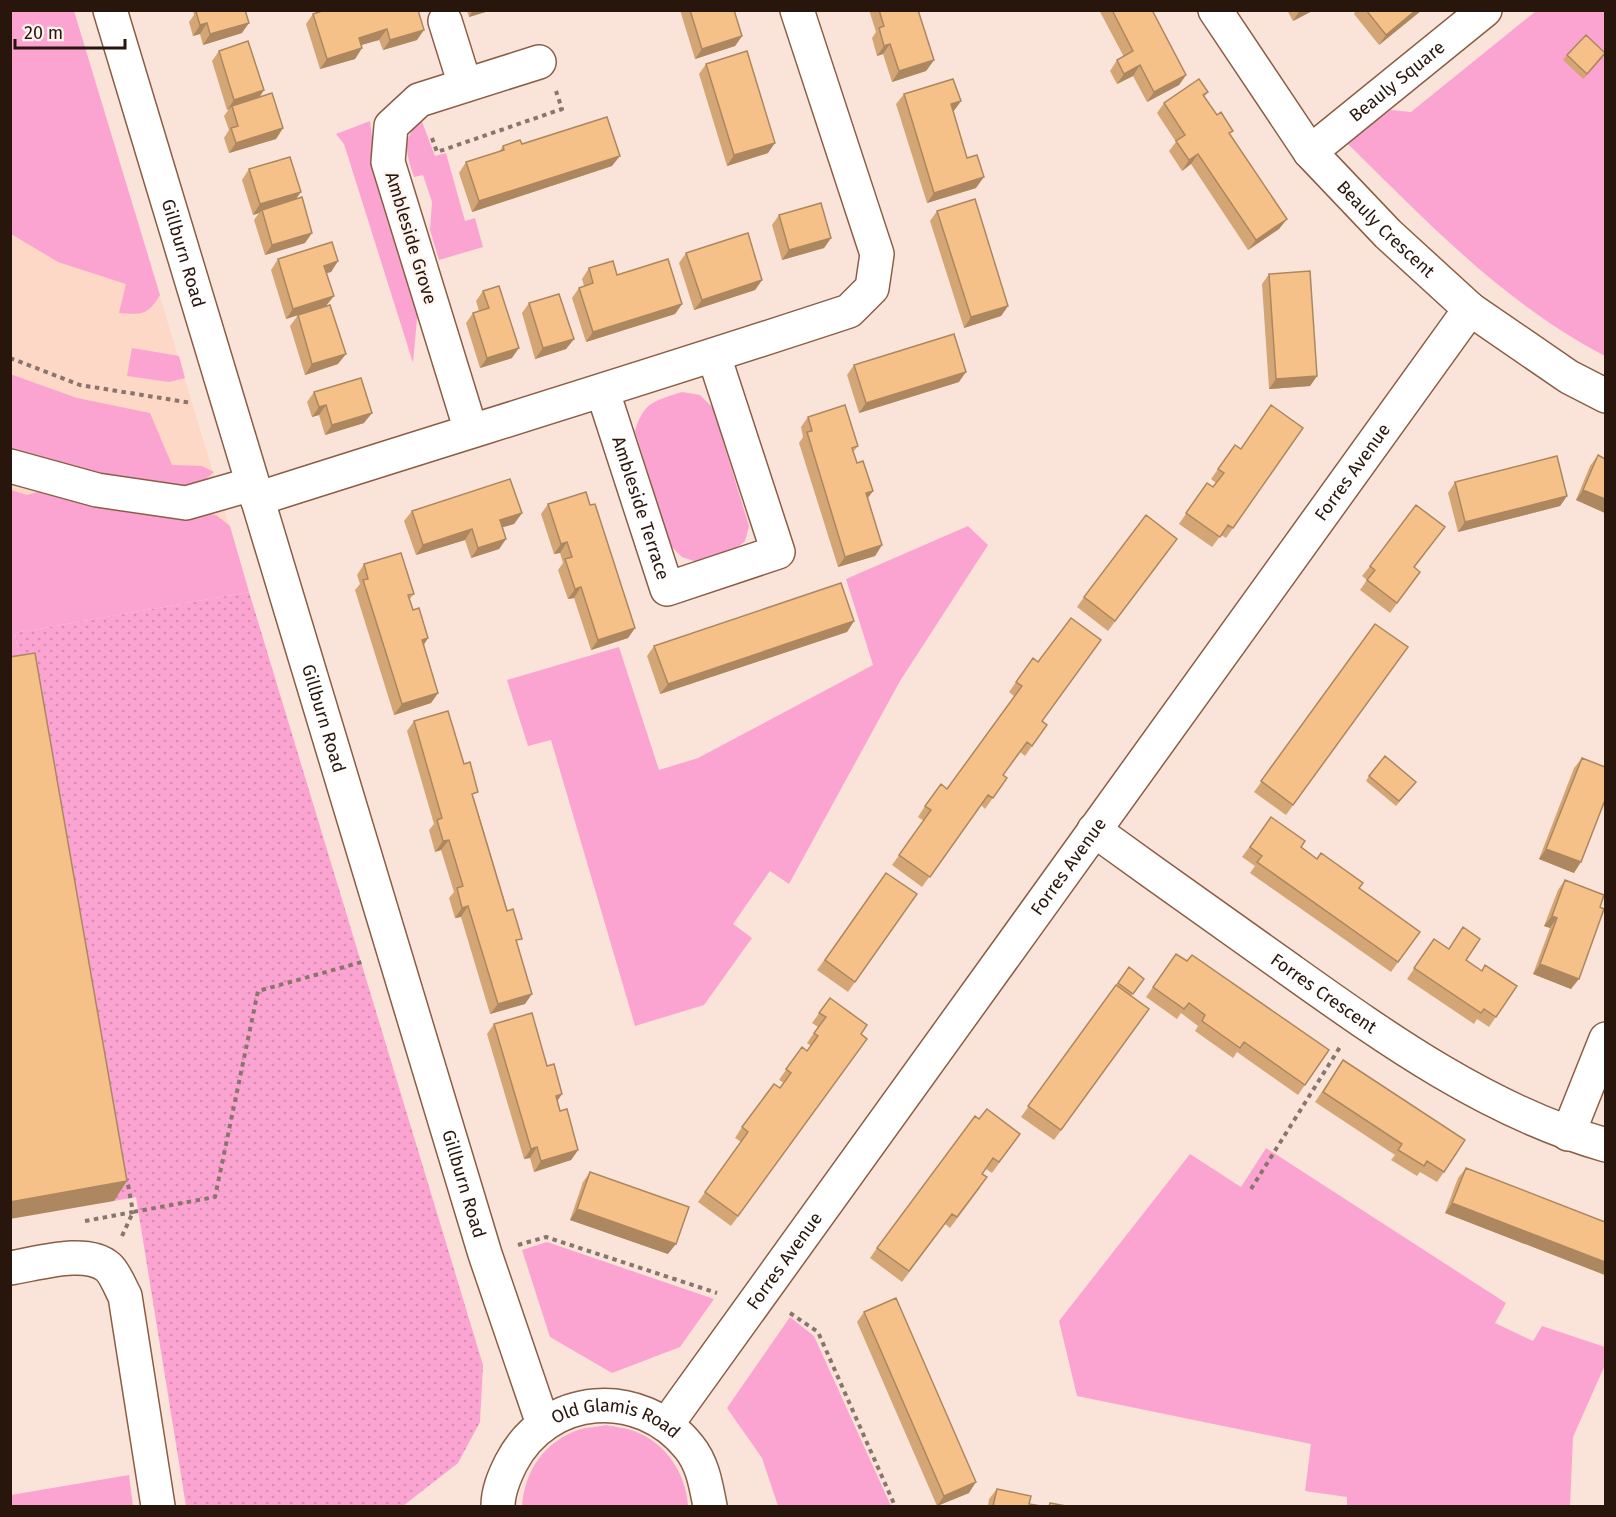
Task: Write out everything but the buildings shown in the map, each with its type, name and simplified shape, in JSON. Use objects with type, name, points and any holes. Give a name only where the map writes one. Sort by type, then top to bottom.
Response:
[{"type":"street","name":"Gillburn Road","points":[[110,10],[484,1254],[543,1424]]},
{"type":"street","points":[[10,466],[97,490],[186,503],[255,492],[603,392],[849,311],[872,288],[877,254],[797,10]]},
{"type":"street","name":"Beauly Crescent","points":[[1215,10],[1310,152],[1388,234],[1470,309],[1569,377],[1605,396]]},
{"type":"street","name":"Beauly Square","points":[[1310,152],[1485,10]]},
{"type":"street","points":[[445,21],[465,85]]},
{"type":"street","name":"Ambleside Grove","points":[[471,431],[388,162],[391,126],[419,100],[539,62]]},
{"type":"street","name":"Forres Avenue","points":[[667,1424],[1470,309]]},
{"type":"street","name":"Ambleside Terrace","points":[[603,392],[667,589],[778,552],[714,356]]},
{"type":"street","name":"Forres Crescent","points":[[1094,830],[1358,1018],[1478,1094],[1568,1134],[1605,1145]]},
{"type":"street","points":[[1568,1134],[1605,1039]]},
{"type":"street","points":[[10,1268],[80,1258],[88,1258],[108,1267],[125,1296],[158,1506]]},
{"type":"street","name":"Old Glamis Road","points":[[471,1506],[500,1493],[518,1448],[543,1424],[572,1409],[605,1404],[637,1410],[667,1424],[690,1448],[705,1478],[710,1506]]},
{"type":"path","points":[[419,100],[437,152],[562,109],[546,60],[539,62]]},
{"type":"path","points":[[10,358],[80,385],[193,403],[225,395]]},
{"type":"path","points":[[133,1212],[215,1197],[258,992],[394,953]]},
{"type":"path","points":[[1251,1189],[1358,1018]]},
{"type":"path","points":[[108,1267],[133,1212],[126,1177]]},
{"type":"shaded area","points":[[11,10],[74,11],[160,295],[152,307],[144,312],[119,313],[126,284],[58,262],[11,234]]},
{"type":"shaded area","points":[[11,11],[74,11],[249,592],[11,634]]},
{"type":"shaded area","points":[[1536,11],[1605,11],[1605,356],[1534,312],[1468,260],[1347,143],[1391,110],[1411,112]]},
{"type":"shaded area","points":[[421,119],[435,156],[446,153],[465,221],[475,218],[483,247],[439,260],[430,230],[432,202],[423,175],[414,177],[407,153],[410,133]]},
{"type":"shaded area","points":[[370,121],[374,153],[419,297],[413,363],[344,144],[336,134]]},
{"type":"shaded area","points":[[132,348],[179,356],[185,378],[169,382],[127,376]]},
{"type":"shaded area","points":[[10,374],[77,398],[150,413],[172,465],[202,466],[214,472],[198,486],[181,490],[99,480],[11,453]]},
{"type":"shaded area","points":[[682,392],[700,395],[713,408],[749,526],[745,541],[733,551],[697,562],[682,557],[670,545],[635,431],[638,421],[647,408],[658,400]]},
{"type":"shaded area","points":[[51,488],[216,515],[230,526],[249,592],[15,633],[22,672],[11,674],[11,490],[27,495]]},
{"type":"shaded area","points":[[968,526],[988,545],[900,681],[789,884],[770,871],[733,924],[752,938],[704,1005],[635,1026],[551,740],[528,746],[507,680],[619,647],[659,770],[698,758],[873,665],[846,579]]},
{"type":"shaded area","points":[[249,592],[483,1365],[480,1422],[458,1463],[403,1506],[186,1506],[136,1197],[114,1201],[15,633]]},
{"type":"shaded area","points":[[1266,1148],[1506,1303],[1495,1323],[1533,1341],[1542,1326],[1605,1347],[1605,1365],[1573,1437],[1570,1506],[1347,1506],[1347,1497],[1305,1491],[1311,1444],[1077,1396],[1059,1321],[1190,1154],[1241,1187]]},
{"type":"shaded area","points":[[547,1242],[714,1299],[680,1347],[612,1373],[550,1337],[522,1250]]},
{"type":"shaded area","points":[[790,1317],[814,1336],[891,1506],[778,1506],[762,1458],[727,1408]]},
{"type":"shaded area","points":[[606,1425],[634,1431],[656,1443],[665,1451],[683,1482],[688,1506],[522,1506],[527,1481],[532,1470],[555,1442],[584,1428]]},
{"type":"shaded area","points":[[129,1475],[133,1506],[11,1506],[11,1495]]}]
